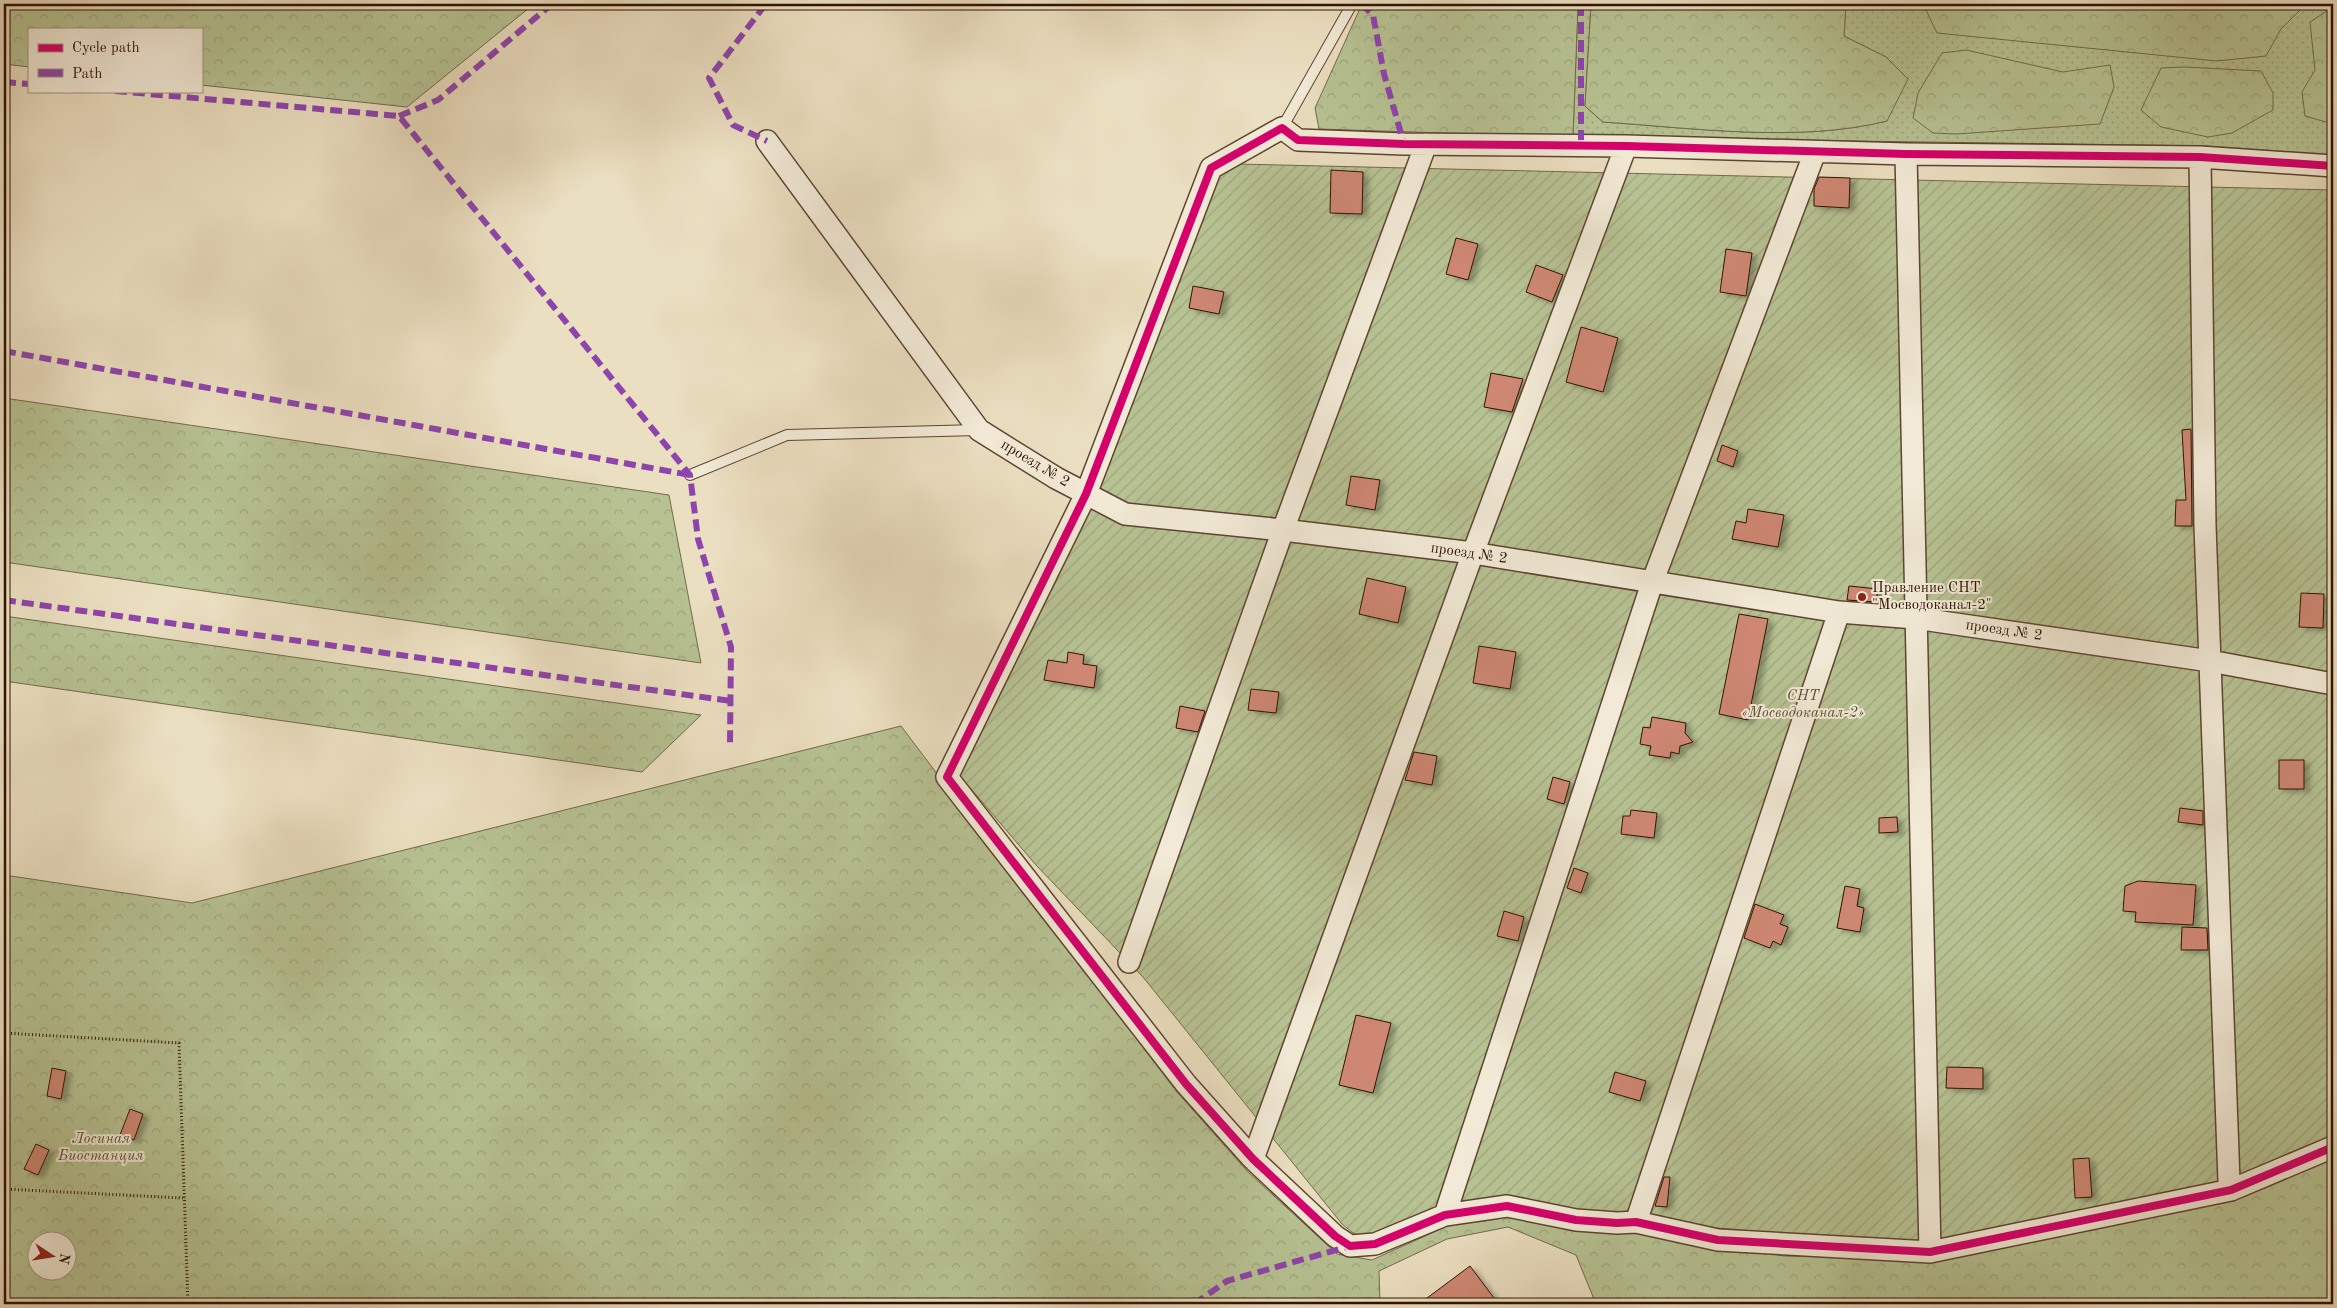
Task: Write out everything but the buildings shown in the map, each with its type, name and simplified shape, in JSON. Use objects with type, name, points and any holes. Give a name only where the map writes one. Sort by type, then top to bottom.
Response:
[{"type":"street","points":[[2333,166],[2200,157],[1906,154],[1626,146],[1426,144],[1298,140],[1282,128],[1211,168],[1086,494],[947,777],[1186,1084],[1253,1159],[1335,1236],[1350,1246],[1374,1244],[1445,1215],[1506,1206],[1576,1220],[1617,1223],[1636,1222],[1718,1240],[1930,1252],[2230,1186],[2333,1147]]},
{"type":"street","name":"проезд № 2","points":[[767,141],[979,430],[1056,478],[1125,514],[1283,530],[1473,553],[1652,584],[1839,612],[1915,618],[2210,661],[2333,684]]},
{"type":"street","points":[[1129,962],[1283,530],[1426,144]]},
{"type":"street","points":[[1253,1159],[1473,553],[1626,146]]},
{"type":"street","points":[[1445,1215],[1652,584],[1815,152]]},
{"type":"street","points":[[1906,154],[1930,1252]]},
{"type":"street","points":[[2200,157],[2205,526],[2230,1186]]},
{"type":"street","points":[[1636,1222],[1839,612]]},
{"type":"street","points":[[2333,675],[2333,689]]},
{"type":"lane","points":[[1282,128],[1352,4]]},
{"type":"lane","points":[[690,475],[787,435],[979,430]]},
{"type":"path","points":[[4,1032],[180,1043],[183,1198],[188,1304]]},
{"type":"path","points":[[4,1189],[183,1198]]},
{"type":"green space","points":[[4,4],[534,4],[407,107],[202,85],[202,28],[28,28],[28,67],[4,64]]},
{"type":"green space","points":[[1362,4],[1578,4],[1573,137],[1319,129],[1315,108]]},
{"type":"green space","points":[[1578,4],[1591,4],[1585,106],[1603,122],[1782,133],[1853,128],[1887,121],[1886,57],[1844,36],[1846,4],[2333,4],[2333,155],[2207,146],[1573,137]]},
{"type":"green space","points":[[1591,4],[1795,4],[1804,6],[1807,4],[1846,4],[1844,36],[1886,57],[1908,79],[1887,121],[1853,128],[1782,133],[1603,122],[1585,106]]},
{"type":"green space","points":[[1927,4],[2306,4],[2281,29],[2266,56],[2217,61],[1937,33],[1926,10]]},
{"type":"green space","points":[[2333,7],[2333,124],[2305,116],[2302,92],[2315,70],[2310,22]]},
{"type":"green space","points":[[1966,50],[2063,72],[2110,65],[2114,87],[2100,124],[1956,134],[1933,133],[1913,118],[1918,93],[1942,53]]},
{"type":"green space","points":[[2185,67],[2261,71],[2273,93],[2273,110],[2232,133],[2208,137],[2161,127],[2141,110],[2161,68]]},
{"type":"green space","name":"СНТ «Мосводоканал-2»","points":[[1238,164],[2333,190],[2333,1135],[2252,1174],[2229,1181],[1930,1247],[1717,1228],[1626,1215],[1608,1218],[1504,1200],[1430,1209],[1373,1237],[1357,1236],[1342,1224],[1143,977],[1035,864],[960,776],[965,757],[1215,179]]},
{"type":"green space","points":[[4,398],[669,495],[701,663],[4,562]]},
{"type":"green space","points":[[4,616],[701,715],[642,772],[4,681]]},
{"type":"green space","name":"Лосиная Биостанция","points":[[901,726],[1176,1091],[1248,1172],[1337,1254],[1372,1260],[1445,1227],[1473,1218],[1507,1213],[1617,1233],[1643,1233],[1784,1256],[1930,1258],[2227,1202],[2333,1158],[2333,1304],[1596,1304],[1576,1255],[1508,1227],[1447,1239],[1379,1271],[1380,1304],[4,1304],[4,875],[192,903]]},
{"type":"marked path","points":[[399,116],[438,100],[552,4]]},
{"type":"marked path","points":[[763,4],[762,9],[709,78],[733,125],[767,141]]},
{"type":"marked path","points":[[1361,4],[1373,15],[1384,74],[1404,144]]},
{"type":"marked path","points":[[1581,4],[1581,146]]},
{"type":"marked path","points":[[4,82],[28,84]]},
{"type":"marked path","points":[[126,92],[399,116],[690,475],[698,539],[731,647],[730,744]]},
{"type":"marked path","points":[[4,351],[690,475]]},
{"type":"marked path","points":[[4,600],[731,701]]},
{"type":"marked path","points":[[1194,1304],[1227,1281],[1350,1246]]},
{"type":"cycle path","points":[[2333,166],[2200,157],[1906,154],[1626,146],[1404,144],[1298,140],[1282,128],[1211,168],[1086,494],[947,777],[1186,1084],[1253,1159],[1335,1236],[1350,1246],[1375,1244],[1445,1215],[1507,1206],[1576,1220],[1617,1223],[1636,1222],[1718,1240],[1930,1252],[2231,1190],[2333,1147]]},
{"type":"place","name":"Правление СНТ \"Мосводоканал-2\"","points":[[1862,597]]}]
